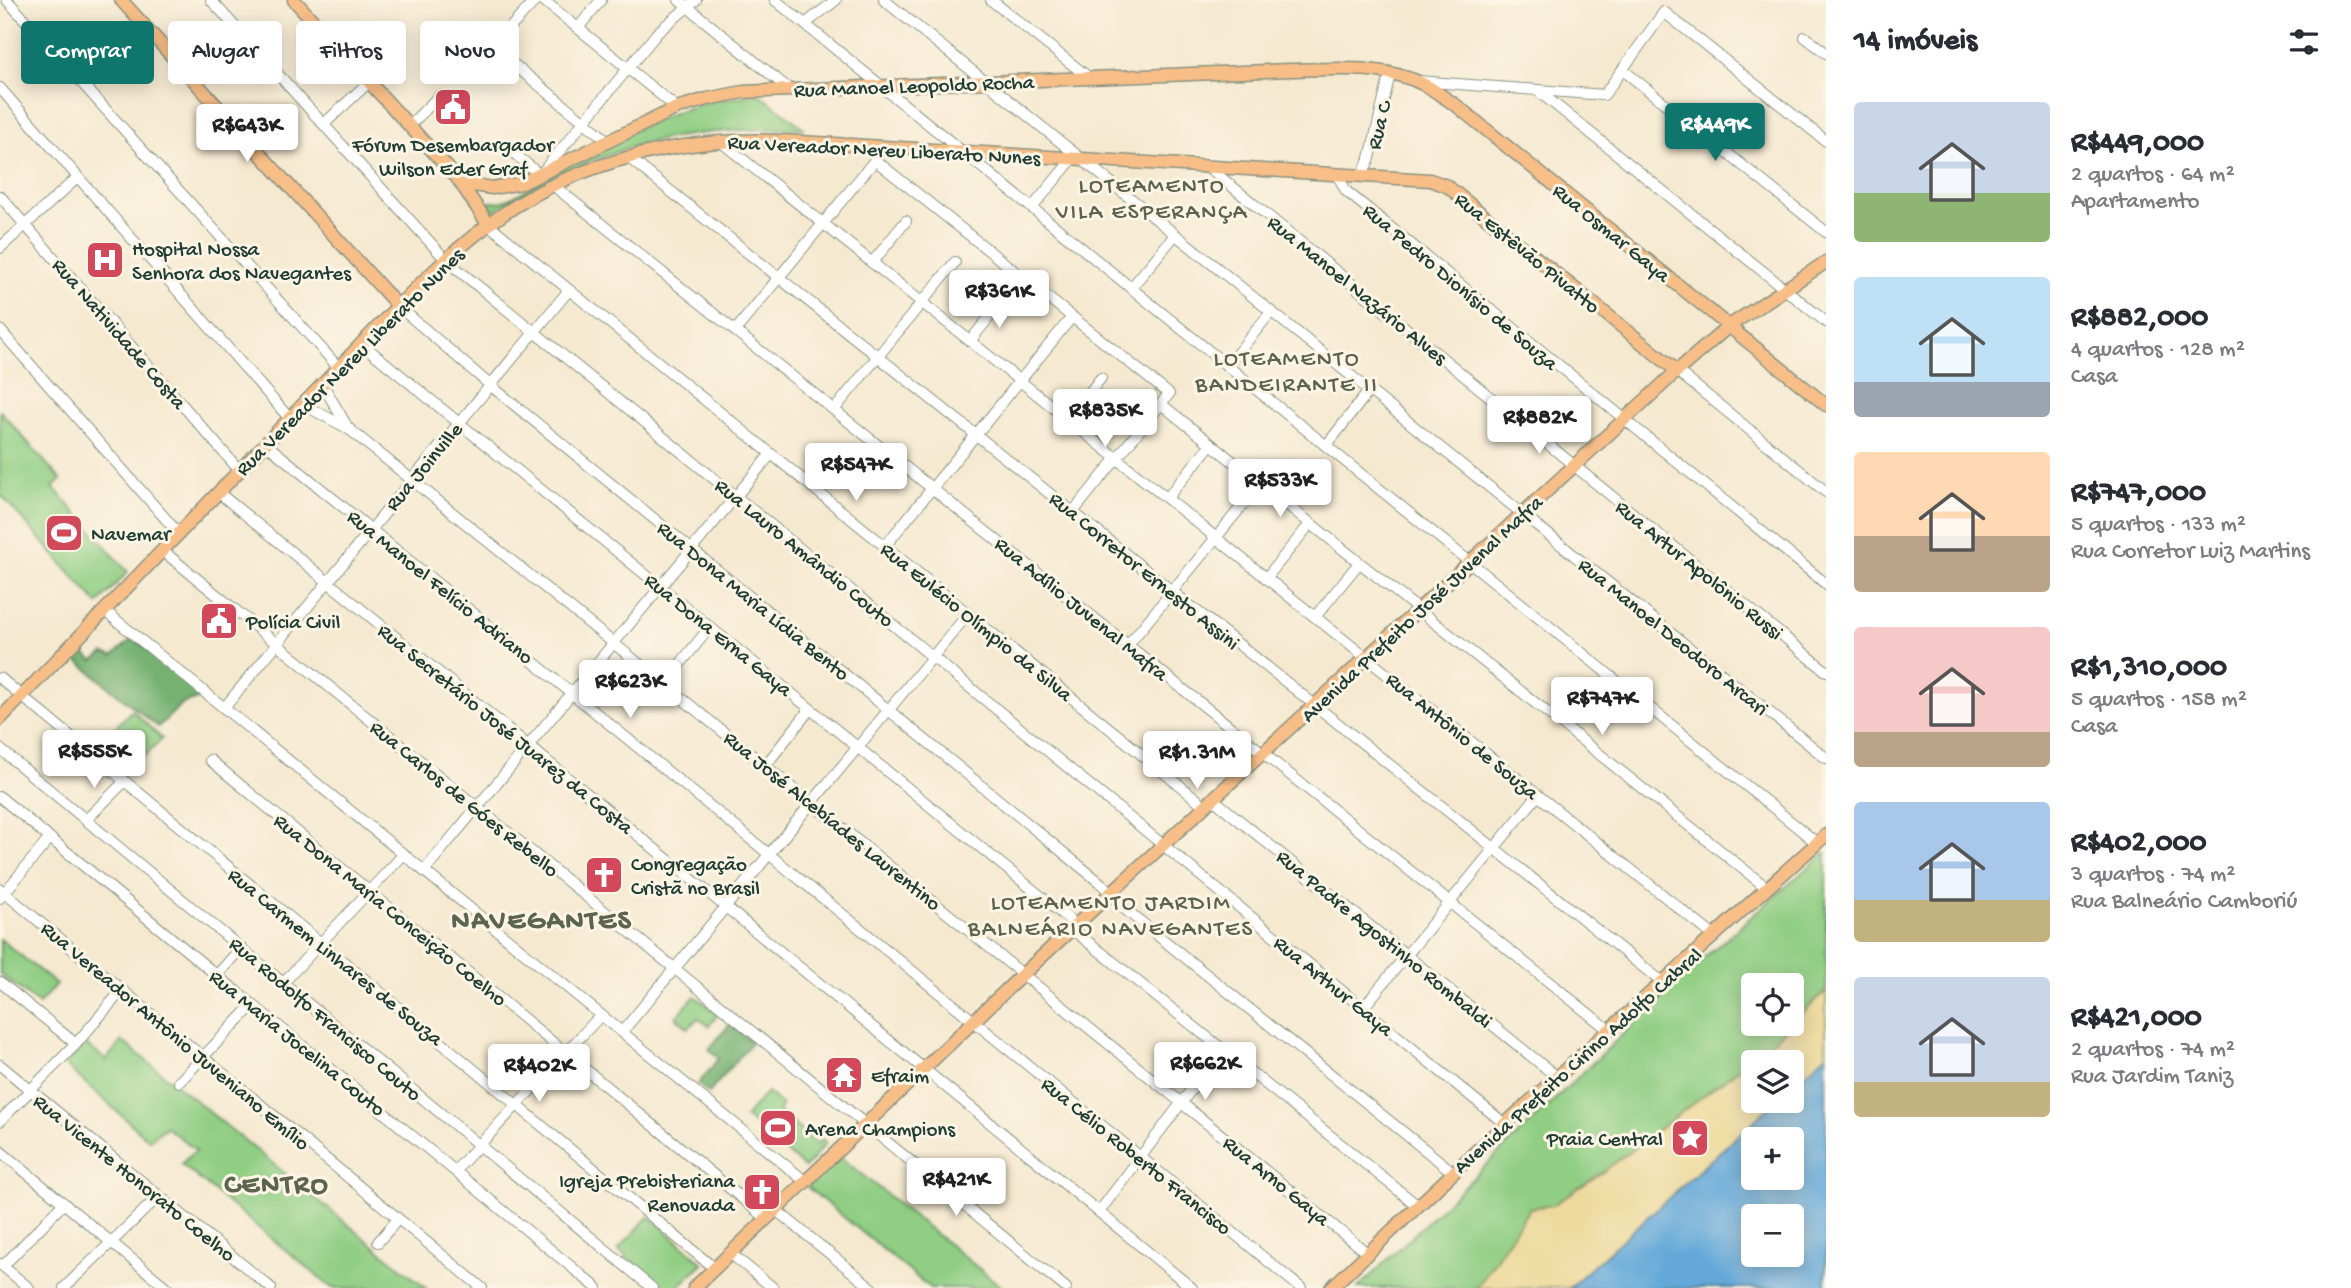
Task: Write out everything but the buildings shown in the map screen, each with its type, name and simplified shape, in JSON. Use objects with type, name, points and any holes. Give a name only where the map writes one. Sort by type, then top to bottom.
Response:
[{"type":"main road","points":[[121,0],[398,306]]},
{"type":"main road","points":[[295,0],[314,21]]},
{"type":"main road","name":"Rua Manoel Leopoldo Rocha","points":[[458,179],[492,188],[522,183],[677,108],[743,92],[1290,69],[1348,69],[1390,74]]},
{"type":"main road","name":"Rua Osmar Gaya","points":[[1390,74],[1439,87],[1826,405]]},
{"type":"main road","points":[[371,84],[458,179],[488,224]]},
{"type":"main road","name":"Rua Vereador Nereu Liberato Nunes","points":[[0,719],[398,306],[488,224],[554,186],[629,158],[680,146],[719,141],[784,141],[1362,175]]},
{"type":"main road","name":"Rua Estêvão Pivatto","points":[[1362,175],[1430,180],[1447,186],[1677,371]]},
{"type":"main road","name":"Avenida Prefeito José Juvenal Mafra","points":[[694,1288],[1023,974],[1677,371],[1729,326],[1826,262]]},
{"type":"main road","name":"Avenida Prefeito Cirino Adolfo Cabral","points":[[1331,1288],[1557,1077],[1821,839]]},
{"type":"street","points":[[7,0],[339,368]]},
{"type":"street","name":"Rua Lauro Amândio Couto","points":[[211,0],[446,260],[1163,845]]},
{"type":"street","points":[[536,0],[492,47],[608,141]]},
{"type":"street","points":[[543,0],[677,108]]},
{"type":"street","points":[[578,28],[601,0]]},
{"type":"street","points":[[775,0],[1470,562],[1821,839]]},
{"type":"street","points":[[805,24],[836,0]]},
{"type":"street","name":"Rua Manoel Deodoro Arcari","points":[[884,0],[1826,758]]},
{"type":"street","points":[[992,0],[1088,78]]},
{"type":"street","points":[[515,154],[540,175],[658,32],[688,2],[790,90]]},
{"type":"street","points":[[1439,87],[1604,95],[1664,12],[1826,141]]},
{"type":"street","points":[[1805,37],[1826,53]]},
{"type":"street","points":[[1623,70],[1826,232]]},
{"type":"street","name":"Rua C","points":[[1362,175],[1370,158],[1390,74]]},
{"type":"street","points":[[324,124],[367,84]]},
{"type":"street","points":[[0,88],[290,419]]},
{"type":"street","points":[[1536,90],[1826,322]]},
{"type":"street","points":[[409,125],[439,96]]},
{"type":"street","name":"Rua Antônio de Souza","points":[[719,141],[1714,936]]},
{"type":"street","points":[[735,331],[875,160],[876,146]]},
{"type":"street","name":"Rua Corretor Ernesto Assini","points":[[629,158],[1661,982]]},
{"type":"street","points":[[1032,208],[1078,158]]},
{"type":"street","points":[[875,160],[1169,394],[1073,512]]},
{"type":"street","name":"Rua Manoel Nazário Alves","points":[[1206,166],[1575,466]]},
{"type":"street","name":"Rua Pedro Dionísio de Souza","points":[[1337,174],[1346,191],[1826,584]]},
{"type":"street","points":[[0,248],[78,177]]},
{"type":"street","name":"Rua Adílio Juvenal Mafra","points":[[554,186],[1609,1030]]},
{"type":"street","name":"Rua Natividade Costa","points":[[0,195],[240,471]]},
{"type":"street","points":[[872,263],[906,221]]},
{"type":"street","name":"Rua Eulécio Olímpio da Silva","points":[[488,224],[968,614],[1209,803]]},
{"type":"street","points":[[1131,288],[1175,234]]},
{"type":"street","points":[[834,410],[955,262]]},
{"type":"street","name":"Rua Joinville","points":[[224,708],[569,290]]},
{"type":"street","points":[[970,341],[1004,299]]},
{"type":"street","name":"Rua Dona Maria Lídia Bento","points":[[398,306],[490,385],[1102,884],[1121,906],[1454,1173]]},
{"type":"street","points":[[1227,366],[1271,312]]},
{"type":"street","points":[[885,546],[1072,317]]},
{"type":"street","points":[[0,330],[179,534]]},
{"type":"street","name":"Rua Dona Erna Gaya","points":[[362,344],[858,747],[1222,1049],[1418,1206]]},
{"type":"street","points":[[1677,371],[1826,492]]},
{"type":"street","points":[[1068,420],[1101,379]]},
{"type":"street","name":"Rua José Alcebíades Laurentino","points":[[323,384],[349,429]]},
{"type":"street","points":[[1326,446],[1369,391]]},
{"type":"street","points":[[1161,404],[1767,888]]},
{"type":"street","name":"Rua José Alcebíades Laurentino","points":[[304,405],[349,429],[1023,974]]},
{"type":"street","name":"Rua Manoel Felício Adriano","points":[[266,444],[974,1021]]},
{"type":"street","points":[[1167,498],[1211,444]]},
{"type":"street","points":[[424,871],[771,454]]},
{"type":"street","name":"Rua Artur Apolônio Russi","points":[[1575,466],[1826,671]]},
{"type":"street","points":[[1128,645],[1260,484]]},
{"type":"street","name":"Rua Secretário José Juarez da Costa","points":[[219,493],[1192,1288]]},
{"type":"street","points":[[1266,578],[1310,524]]},
{"type":"street","name":"Rua Carlos de Góes Rebello","points":[[163,551],[1066,1288]]},
{"type":"street","points":[[1315,617],[1359,563]]},
{"type":"street","points":[[105,611],[806,1182]]},
{"type":"street","points":[[622,1032],[968,614]]},
{"type":"street","points":[[664,684],[710,627]]},
{"type":"street","name":"Rua Carmem Linhares de Souza","points":[[0,678],[714,1268]]},
{"type":"street","points":[[765,766],[810,709]]},
{"type":"street","name":"Rua Rodolfo Francisco Couto","points":[[0,749],[652,1288]]},
{"type":"street","name":"Rua Dona Maria Conceição Coelho","points":[[210,760],[566,1053],[771,1214],[872,1288]]},
{"type":"street","points":[[86,820],[124,782]]},
{"type":"street","points":[[1363,1008],[1538,795]]},
{"type":"street","name":"Rua Maria Jocelina Couto","points":[[0,797],[597,1288]]},
{"type":"street","name":"Rua Padre Agostinho Rombaldi","points":[[1209,803],[1557,1077]]},
{"type":"street","points":[[1,893],[50,838]]},
{"type":"street","name":"Rua Arthur Gaya","points":[[1163,845],[1506,1124]]},
{"type":"street","points":[[283,983],[404,854]]},
{"type":"street","name":"Rua Vereador Antônio Juveniano Emílio","points":[[1,893],[482,1288]]},
{"type":"street","points":[[217,975],[241,948]]},
{"type":"street","name":"Rua Arno Gaya","points":[[1023,974],[1367,1254]]},
{"type":"street","points":[[0,982],[76,1044]]},
{"type":"street","points":[[0,1121],[76,1044],[122,990]]},
{"type":"street","points":[[179,1082],[253,1005]]},
{"type":"street","points":[[455,1171],[601,1015]]},
{"type":"street","name":"Rua Célio Roberto Francisco","points":[[974,1021],[1301,1288]]},
{"type":"street","points":[[1100,1212],[1222,1049]]},
{"type":"street","name":"Rua Vicente Honorato Coelho","points":[[0,1065],[271,1288]]},
{"type":"street","points":[[0,1151],[167,1288]]},
{"type":"street","points":[[70,1286],[159,1196]]},
{"type":"street","points":[[29,1288],[1,1265],[64,1203]]},
{"type":"street","points":[[378,1242],[398,1219]]},
{"type":"street","points":[[730,1253],[773,1288]]},
{"type":"green space","points":[[759,94],[804,128],[713,132],[637,145],[573,169],[492,211],[489,202],[512,197],[642,126],[701,104]]},
{"type":"green space","name":"Navemar","points":[[0,411],[61,480],[53,487],[128,572],[98,604],[0,494]]},
{"type":"green space","points":[[133,638],[202,693],[199,699],[182,704],[158,727],[71,656],[80,649],[93,661],[104,653],[113,656]]},
{"type":"green space","points":[[132,710],[162,739],[145,756],[115,728]]},
{"type":"green space","points":[[1826,852],[1826,991],[1804,1012],[1804,973],[1741,973],[1741,1036],[1778,1036],[1763,1050],[1741,1050],[1741,1067],[1603,1172],[1553,1205],[1530,1208],[1477,1288],[1358,1288],[1691,969]]},
{"type":"green space","points":[[0,939],[56,984],[39,1004],[0,974]]},
{"type":"green space","points":[[695,996],[718,1014],[709,1026],[698,1018],[688,1028],[676,1017]]},
{"type":"green space","points":[[730,1024],[752,1042],[709,1093],[698,1084],[719,1058],[709,1049]]},
{"type":"green space","points":[[122,1041],[426,1288],[332,1288],[181,1164],[196,1150],[166,1127],[149,1140],[65,1065],[85,1044],[106,1060]]},
{"type":"green space","name":"Arena Champions","points":[[767,1092],[782,1105],[778,1111],[817,1144],[822,1139],[826,1143],[805,1168],[745,1117]]},
{"type":"green space","points":[[840,1157],[1003,1288],[930,1288],[807,1187]]},
{"type":"green space","points":[[649,1216],[703,1263],[677,1288],[662,1288],[618,1250]]},
{"type":"sand","name":"Praia Central","points":[[1826,991],[1826,1055],[1804,1075],[1804,1050],[1763,1050],[1778,1036],[1804,1036],[1804,1012]]},
{"type":"sand","name":"Praia Central","points":[[1741,1067],[1741,1113],[1763,1113],[1747,1127],[1741,1127],[1741,1133],[1569,1288],[1477,1288],[1530,1208],[1553,1205],[1603,1172]]},
{"type":"water","points":[[1826,1055],[1826,1288],[1569,1288],[1741,1133],[1741,1190],[1804,1190],[1804,1127],[1747,1127],[1763,1113],[1804,1113],[1804,1075]]},
{"type":"place","name":"Fórum Desembargador Wilson Eder Graf","points":[[453,107]]},
{"type":"place","name":"Hospital Nossa Senhora dos Navegantes","points":[[105,260]]},
{"type":"place","name":"Navemar","points":[[64,533]]},
{"type":"place","name":"Polícia Civil","points":[[219,621]]},
{"type":"place","name":"Congregação Cristã no Brasil","points":[[604,875]]},
{"type":"place","name":"Efraim","points":[[844,1075]]},
{"type":"place","name":"Arena Champions","points":[[778,1128]]},
{"type":"place","name":"Praia Central","points":[[1690,1138]]},
{"type":"place","name":"Igreja Prebisteriana Renovada","points":[[762,1192]]},
{"type":"district","name":"LOTEAMENTO VILA ESPERANÇA","points":[[1152,197]]},
{"type":"district","name":"LOTEAMENTO BANDEIRANTE II","points":[[1287,370]]},
{"type":"district","name":"LOTEAMENTO JARDIM BALNEÁRIO NAVEGANTES","points":[[1111,914]]},
{"type":"district","name":"NAVEGANTES","points":[[542,918]]},
{"type":"district","name":"CENTRO","points":[[277,1182]]}]
